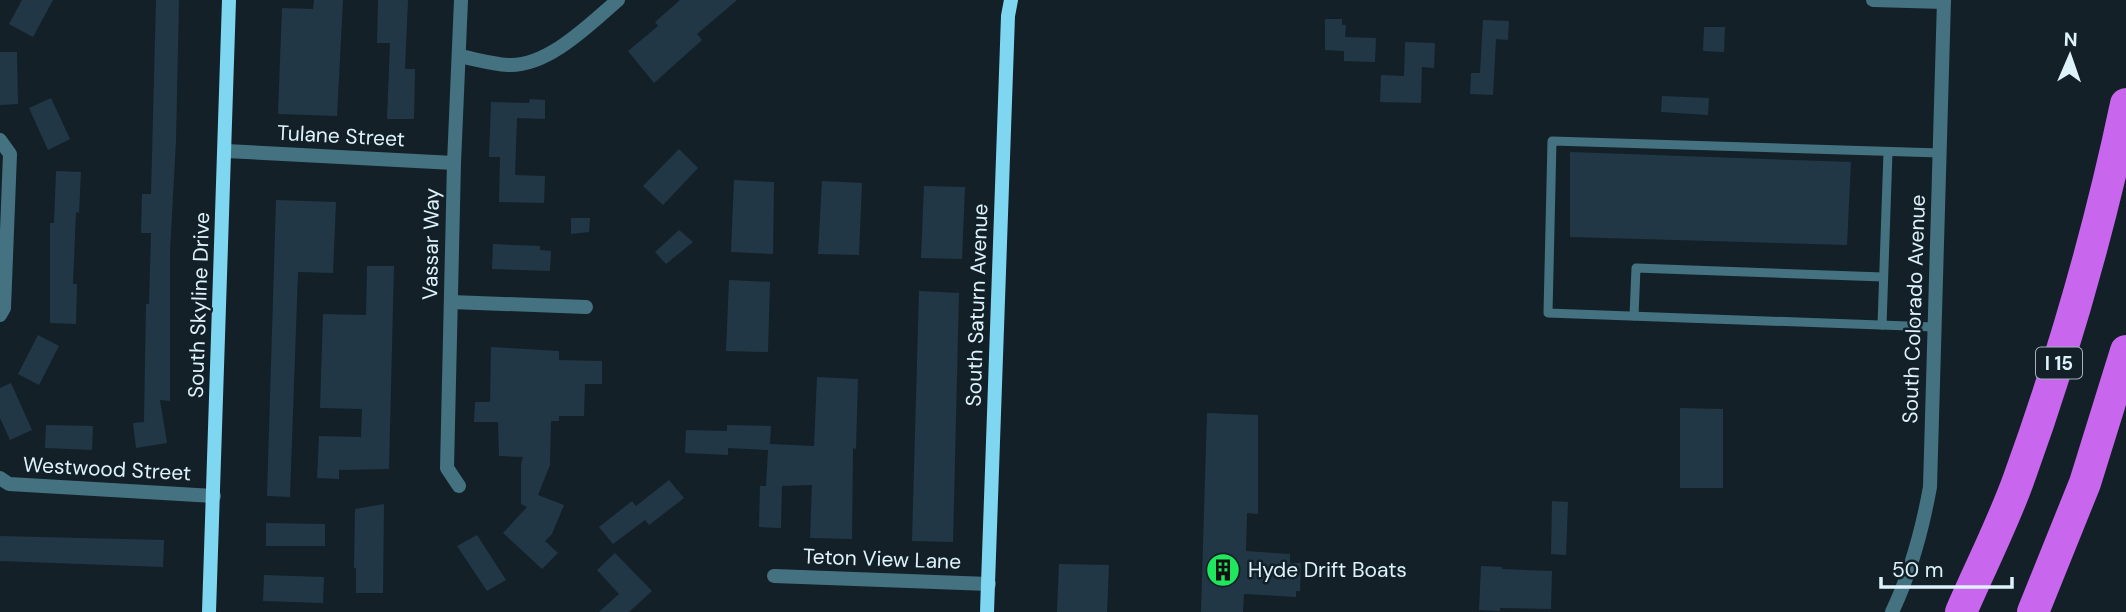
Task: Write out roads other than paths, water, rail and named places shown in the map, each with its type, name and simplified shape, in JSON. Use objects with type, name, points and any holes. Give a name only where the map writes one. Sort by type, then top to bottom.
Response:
[{"type":"highway","name":"I 15","points":[[1961,612],[2017,483],[2063,349],[2108,189],[2126,104]]},
{"type":"highway","points":[[2034,612],[2085,483],[2126,351]]},
{"type":"main road","name":"South Skyline Drive","points":[[209,612],[229,0]]},
{"type":"main road","name":"South Saturn Avenue","points":[[987,612],[1008,16],[1011,0]]},
{"type":"street","name":"Vassar Way","points":[[459,486],[447,468],[454,163],[461,0]]},
{"type":"street","points":[[460,57],[509,65],[527,62],[567,45],[618,0]]},
{"type":"street","points":[[1873,0],[1944,1]]},
{"type":"street","name":"South Colorado Avenue","points":[[1892,612],[1921,538],[1930,487],[1944,1]]},
{"type":"street","points":[[0,140],[10,154],[4,308],[0,315]]},
{"type":"street","name":"Tulane Street","points":[[226,151],[454,163]]},
{"type":"street","points":[[451,302],[586,307]]},
{"type":"street","name":"Westwood Street","points":[[0,478],[9,484],[214,496]]},
{"type":"street","name":"Teton View Lane","points":[[774,576],[989,583]]},
{"type":"lane","points":[[1935,327],[1548,313],[1552,141],[1940,153]]},
{"type":"lane","points":[[1882,325],[1888,152]]},
{"type":"lane","points":[[1634,316],[1636,268],[1883,277]]},
{"type":"place","name":"Hyde Drift Boats","points":[[1223,570]]}]
